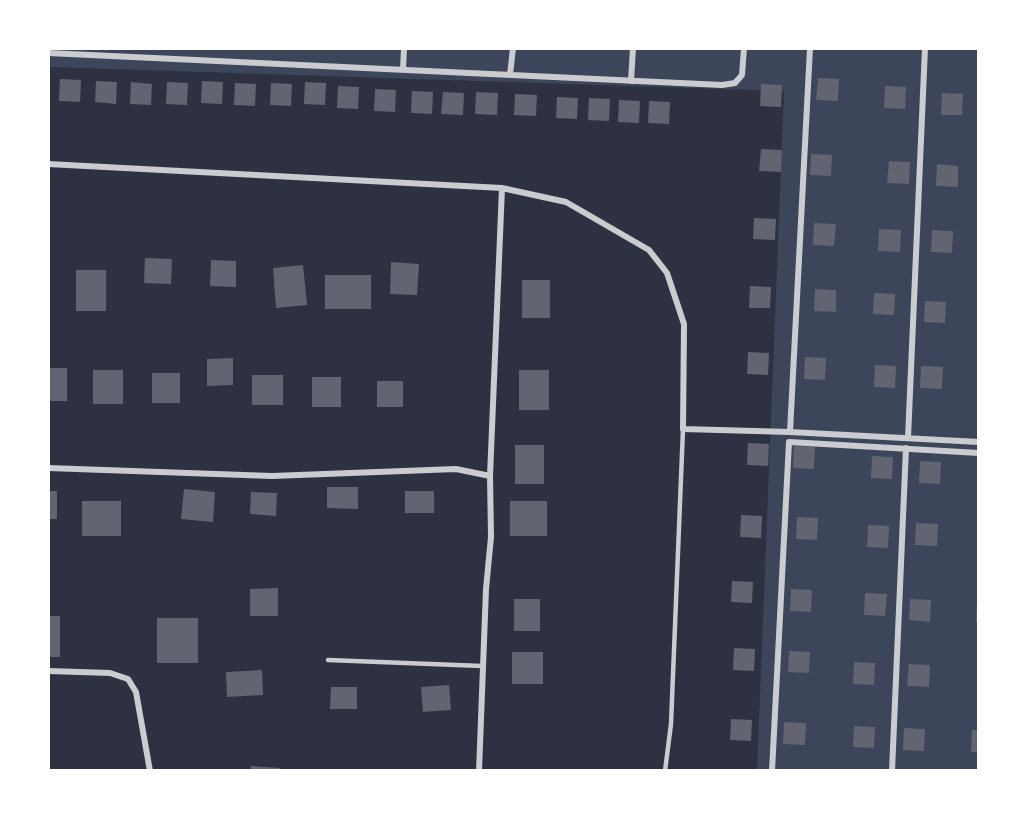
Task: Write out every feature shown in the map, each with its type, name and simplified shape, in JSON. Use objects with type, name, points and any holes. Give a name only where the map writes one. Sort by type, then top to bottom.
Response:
[{"type":"street","points":[[404,48],[404,70]]},
{"type":"street","points":[[510,75],[513,48]]},
{"type":"street","points":[[631,81],[633,48]]},
{"type":"street","points":[[48,53],[722,85],[735,83],[742,75],[744,48]]},
{"type":"street","points":[[790,432],[810,48]]},
{"type":"street","points":[[908,438],[926,48]]},
{"type":"street","points":[[48,164],[502,188],[566,202],[649,249],[667,273],[684,324],[684,429],[979,442]]},
{"type":"street","points":[[480,771],[482,666],[491,537],[490,476],[502,188]]},
{"type":"street","points":[[772,771],[789,442],[979,453]]},
{"type":"street","points":[[892,771],[906,448]]},
{"type":"street","points":[[48,468],[272,476],[456,469],[490,476]]},
{"type":"street","points":[[48,671],[110,673],[128,679],[136,692],[150,771]]},
{"type":"lane","points":[[665,771],[670,724],[684,429]]},
{"type":"lane","points":[[328,660],[482,666]]},
{"type":"shaded area","points":[[48,48],[979,48],[979,771],[757,771],[784,91],[48,67]]},
{"type":"building","points":[[818,78],[839,79],[838,101],[816,100]]},
{"type":"building","points":[[60,79],[81,80],[80,102],[59,101]]},
{"type":"building","points":[[96,81],[117,82],[116,104],[95,102]]},
{"type":"building","points":[[202,81],[223,82],[222,104],[201,103]]},
{"type":"building","points":[[131,82],[152,84],[151,105],[130,104]]},
{"type":"building","points":[[167,82],[188,83],[187,105],[166,104]]},
{"type":"building","points":[[305,82],[326,83],[325,105],[304,104]]},
{"type":"building","points":[[235,83],[256,84],[255,106],[234,105]]},
{"type":"building","points":[[271,83],[292,84],[291,106],[270,105]]},
{"type":"building","points":[[761,84],[782,85],[781,107],[760,106]]},
{"type":"building","points":[[338,86],[359,87],[358,109],[337,108]]},
{"type":"building","points":[[885,86],[906,87],[905,109],[884,108]]},
{"type":"building","points":[[375,89],[396,90],[395,112],[374,111]]},
{"type":"building","points":[[412,91],[433,92],[432,114],[411,113]]},
{"type":"building","points":[[443,92],[464,93],[463,115],[441,114]]},
{"type":"building","points":[[476,92],[498,93],[497,115],[475,114]]},
{"type":"building","points":[[942,93],[963,94],[962,115],[941,115]]},
{"type":"building","points":[[515,94],[537,95],[536,116],[514,115]]},
{"type":"building","points":[[557,97],[578,98],[577,119],[556,118]]},
{"type":"building","points":[[589,98],[610,99],[609,121],[588,120]]},
{"type":"building","points":[[619,100],[640,101],[639,123],[618,122]]},
{"type":"building","points":[[649,101],[670,102],[669,124],[648,123]]},
{"type":"building","points":[[761,149],[782,150],[781,172],[759,171]]},
{"type":"building","points":[[811,154],[832,155],[831,176],[810,175]]},
{"type":"building","points":[[889,161],[910,162],[909,184],[887,183]]},
{"type":"building","points":[[937,164],[958,166],[958,187],[936,186]]},
{"type":"building","points":[[754,218],[776,219],[775,240],[753,239]]},
{"type":"building","points":[[814,223],[836,224],[834,246],[813,245]]},
{"type":"building","points":[[879,229],[901,230],[900,252],[878,251]]},
{"type":"building","points":[[932,230],[953,231],[952,253],[931,252]]},
{"type":"building","points":[[145,258],[172,259],[171,284],[144,283]]},
{"type":"building","points":[[211,260],[236,261],[236,287],[210,286]]},
{"type":"building","points":[[391,262],[419,264],[417,295],[390,294]]},
{"type":"building","points":[[303,265],[307,305],[276,308],[273,268]]},
{"type":"building","points":[[76,270],[106,270],[106,311],[76,311]]},
{"type":"building","points":[[325,275],[371,275],[371,309],[325,309]]},
{"type":"building","points":[[522,280],[550,280],[550,318],[522,318]]},
{"type":"building","points":[[750,286],[771,287],[770,308],[749,308]]},
{"type":"building","points":[[815,289],[836,290],[836,312],[814,311]]},
{"type":"building","points":[[874,293],[895,294],[894,315],[873,314]]},
{"type":"building","points":[[925,301],[946,302],[945,323],[924,322]]},
{"type":"building","points":[[748,352],[769,353],[768,375],[747,374]]},
{"type":"building","points":[[805,357],[826,358],[825,380],[804,379]]},
{"type":"building","points":[[233,358],[233,385],[207,386],[207,359]]},
{"type":"building","points":[[875,365],[896,366],[895,388],[874,387]]},
{"type":"building","points":[[921,366],[943,367],[942,389],[920,388]]},
{"type":"building","points":[[48,368],[67,368],[67,401],[48,401]]},
{"type":"building","points":[[93,370],[123,370],[123,404],[93,404]]},
{"type":"building","points":[[519,370],[549,370],[549,410],[519,410]]},
{"type":"building","points":[[152,373],[180,373],[180,403],[152,403]]},
{"type":"building","points":[[252,375],[283,375],[283,405],[252,405]]},
{"type":"building","points":[[312,377],[341,377],[341,407],[312,407]]},
{"type":"building","points":[[377,381],[403,381],[403,407],[377,407]]},
{"type":"building","points":[[748,443],[769,444],[768,466],[747,465]]},
{"type":"building","points":[[515,445],[544,445],[544,484],[515,484]]},
{"type":"building","points":[[794,446],[815,447],[814,469],[793,468]]},
{"type":"building","points":[[872,456],[893,457],[892,479],[871,478]]},
{"type":"building","points":[[920,461],[941,462],[940,484],[919,483]]},
{"type":"building","points":[[327,487],[358,487],[358,509],[327,508]]},
{"type":"building","points":[[184,489],[215,492],[213,522],[181,519]]},
{"type":"building","points":[[48,491],[57,491],[57,519],[48,519]]},
{"type":"building","points":[[405,491],[434,491],[434,513],[405,513]]},
{"type":"building","points":[[251,492],[277,493],[276,516],[250,514]]},
{"type":"building","points":[[82,501],[121,501],[121,536],[82,536]]},
{"type":"building","points":[[510,501],[547,501],[547,536],[510,536]]},
{"type":"building","points":[[741,515],[762,516],[761,538],[740,537]]},
{"type":"building","points":[[797,517],[818,518],[817,540],[796,539]]},
{"type":"building","points":[[916,523],[938,524],[937,546],[915,545]]},
{"type":"building","points":[[868,525],[889,526],[888,548],[867,547]]},
{"type":"building","points":[[732,581],[753,582],[752,603],[731,602]]},
{"type":"building","points":[[278,588],[278,616],[250,616],[250,589]]},
{"type":"building","points":[[791,589],[812,590],[811,612],[790,611]]},
{"type":"building","points":[[865,593],[887,594],[885,616],[864,615]]},
{"type":"building","points":[[514,599],[540,599],[540,631],[514,631]]},
{"type":"building","points":[[910,599],[931,600],[930,622],[909,620]]},
{"type":"building","points":[[977,600],[979,600],[979,622],[976,622]]},
{"type":"building","points":[[48,616],[60,616],[60,657],[48,657]]},
{"type":"building","points":[[157,618],[198,618],[198,663],[157,663]]},
{"type":"building","points":[[734,648],[755,649],[754,671],[733,670]]},
{"type":"building","points":[[789,651],[810,652],[809,673],[788,672]]},
{"type":"building","points":[[512,652],[543,652],[543,684],[512,684]]},
{"type":"building","points":[[854,662],[875,663],[874,685],[853,684]]},
{"type":"building","points":[[909,664],[930,665],[929,687],[907,686]]},
{"type":"building","points":[[262,670],[263,695],[227,697],[226,672]]},
{"type":"building","points":[[449,685],[451,710],[423,712],[421,687]]},
{"type":"building","points":[[331,687],[357,687],[357,709],[330,709]]},
{"type":"building","points":[[731,719],[752,720],[751,741],[730,740]]},
{"type":"building","points":[[784,722],[806,723],[805,745],[783,744]]},
{"type":"building","points":[[854,726],[875,727],[874,748],[853,747]]},
{"type":"building","points":[[904,728],[925,729],[924,751],[903,750]]},
{"type":"building","points":[[972,730],[979,730],[979,752],[971,752]]},
{"type":"building","points":[[251,766],[280,768],[280,771],[251,771]]}]
